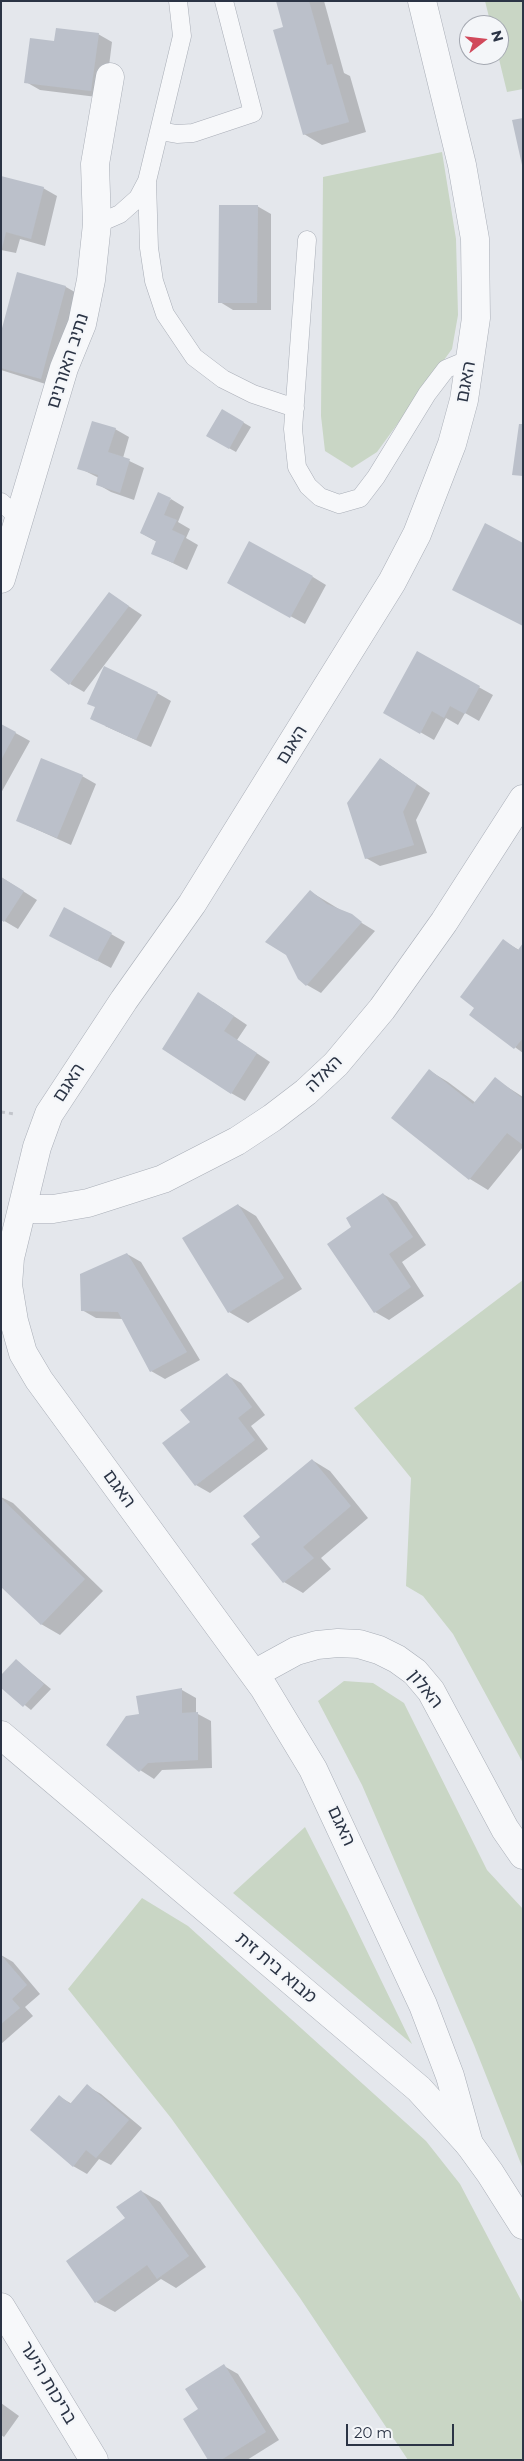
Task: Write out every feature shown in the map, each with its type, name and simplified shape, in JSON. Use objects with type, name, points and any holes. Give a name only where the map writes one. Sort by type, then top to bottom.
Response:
[{"type":"street","name":"האגם","points":[[422,1],[470,202],[475,239],[476,318],[472,358],[454,435],[436,488],[417,534],[392,582],[216,867],[124,1000],[49,1114],[37,1147],[10,1258],[8,1285],[14,1321],[23,1353],[45,1388],[254,1674],[279,1710],[313,1769],[402,1956],[437,2040],[450,2076],[469,2144]]},
{"type":"street","name":"נתיב האורנים","points":[[1,579],[10,510],[82,324],[91,280],[97,224],[95,164],[110,77]]},
{"type":"street","name":"האלה","points":[[22,1209],[53,1208],[88,1203],[163,1179],[237,1141],[272,1118],[306,1092],[336,1064],[382,1009],[444,922],[523,799]]},
{"type":"street","name":"האלון","points":[[254,1674],[296,1652],[317,1645],[338,1643],[372,1648],[398,1659],[415,1672],[431,1690],[505,1829],[523,1855]]},
{"type":"street","name":"מבוא בית זית","points":[[1,1735],[418,2089],[469,2144],[495,2180],[523,2226]]},
{"type":"street","name":"בריכות היער","points":[[1,2307],[94,2460]]},
{"type":"lane","points":[[178,1],[182,36],[148,182],[148,248],[154,281],[165,314],[194,357],[223,379],[253,394],[295,408]]},
{"type":"lane","points":[[160,131],[177,134],[193,133],[253,113],[224,1]]},
{"type":"lane","points":[[97,224],[120,214],[138,198],[148,182]]},
{"type":"lane","points":[[307,240],[293,429],[297,467],[308,486],[320,497],[339,504],[360,498],[371,484],[427,394],[446,369],[472,358]]},
{"type":"green space","points":[[485,1],[523,1],[523,89],[507,92],[500,65],[509,65],[509,15],[488,15]]},
{"type":"green space","points":[[442,152],[456,239],[458,315],[452,349],[377,452],[352,468],[325,451],[321,416],[323,177]]},
{"type":"green space","points":[[523,1280],[523,1763],[453,1634],[423,1596],[406,1586],[411,1478],[354,1408]]},
{"type":"green space","points":[[344,1681],[373,1683],[404,1703],[487,1870],[523,1909],[523,2169],[474,2045],[362,1785],[318,1701]]},
{"type":"green space","points":[[305,1827],[348,1912],[412,2044],[233,1893]]},
{"type":"green space","points":[[142,1898],[188,1926],[426,2141],[460,2184],[523,2304],[523,2460],[408,2460],[300,2298],[171,2118],[68,1989]]},
{"type":"building","points":[[276,1],[309,1],[327,65],[332,64],[349,122],[303,135],[273,30],[283,27]]},
{"type":"building","points":[[56,28],[99,33],[91,91],[24,83],[30,38],[54,41]]},
{"type":"building","points":[[523,118],[523,165],[522,165],[512,120]]},
{"type":"building","points":[[1,176],[44,187],[31,239],[6,232],[2,248]]},
{"type":"building","points":[[219,205],[258,205],[257,303],[218,303]]},
{"type":"building","points":[[17,272],[66,286],[41,379],[1,368],[1,332]]},
{"type":"building","points":[[222,409],[244,422],[229,449],[206,436]]},
{"type":"building","points":[[92,421],[116,428],[108,452],[130,459],[120,493],[96,485],[98,475],[77,469]]},
{"type":"building","points":[[519,424],[523,424],[523,476],[512,475]]},
{"type":"building","points":[[158,492],[171,498],[164,515],[177,520],[172,530],[185,536],[173,563],[151,554],[156,541],[140,533]]},
{"type":"building","points":[[485,523],[523,543],[523,626],[452,590]]},
{"type":"building","points":[[249,541],[313,576],[290,618],[227,583]]},
{"type":"building","points":[[109,592],[129,606],[69,685],[50,670]]},
{"type":"building","points":[[417,651],[480,686],[465,714],[450,706],[444,718],[432,711],[420,734],[383,713]]},
{"type":"building","points":[[104,666],[158,692],[136,740],[90,719],[95,707],[87,704]]},
{"type":"building","points":[[1,724],[16,732],[1,760]]},
{"type":"building","points":[[41,758],[83,775],[57,838],[16,821]]},
{"type":"building","points":[[380,758],[417,784],[403,812],[414,845],[365,859],[347,803]]},
{"type":"building","points":[[1,877],[24,891],[4,922],[1,920]]},
{"type":"building","points":[[310,890],[327,904],[352,914],[362,922],[306,986],[298,979],[286,955],[265,942]]},
{"type":"building","points":[[64,907],[112,933],[97,961],[49,936]]},
{"type":"building","points":[[503,939],[518,950],[523,943],[523,1038],[514,1049],[469,1015],[474,1008],[460,997]]},
{"type":"building","points":[[198,992],[234,1016],[224,1031],[257,1053],[231,1094],[162,1049]]},
{"type":"building","points":[[429,1069],[473,1104],[495,1077],[523,1099],[523,1145],[507,1133],[469,1180],[391,1118]]},
{"type":"building","points":[[383,1193],[413,1237],[389,1254],[411,1287],[374,1313],[327,1244],[351,1227],[346,1218]]},
{"type":"building","points":[[238,1204],[284,1278],[228,1313],[182,1238]]},
{"type":"building","points":[[127,1253],[187,1352],[150,1372],[118,1312],[81,1311],[80,1274]]},
{"type":"building","points":[[227,1373],[252,1407],[238,1418],[255,1440],[195,1486],[162,1443],[190,1422],[180,1410]]},
{"type":"building","points":[[312,1459],[351,1506],[303,1547],[314,1558],[283,1583],[251,1544],[260,1537],[243,1516]]},
{"type":"building","points":[[1,1498],[85,1579],[41,1625],[1,1587]]},
{"type":"building","points":[[16,1659],[44,1684],[23,1707],[1,1688],[1,1675]]},
{"type":"building","points":[[182,1688],[182,1713],[198,1712],[198,1760],[148,1763],[139,1772],[106,1745],[126,1716],[139,1714],[136,1696]]},
{"type":"building","points":[[1,1955],[27,1985],[12,1999],[20,2008],[1,2024]]},
{"type":"building","points":[[87,2084],[129,2120],[96,2158],[86,2150],[73,2167],[30,2130],[59,2095],[70,2104]]},
{"type":"building","points":[[141,2190],[189,2256],[157,2279],[147,2265],[95,2303],[66,2261],[125,2218],[116,2207]]},
{"type":"building","points":[[224,2364],[266,2432],[221,2460],[208,2460],[183,2419],[198,2409],[185,2389]]}]
